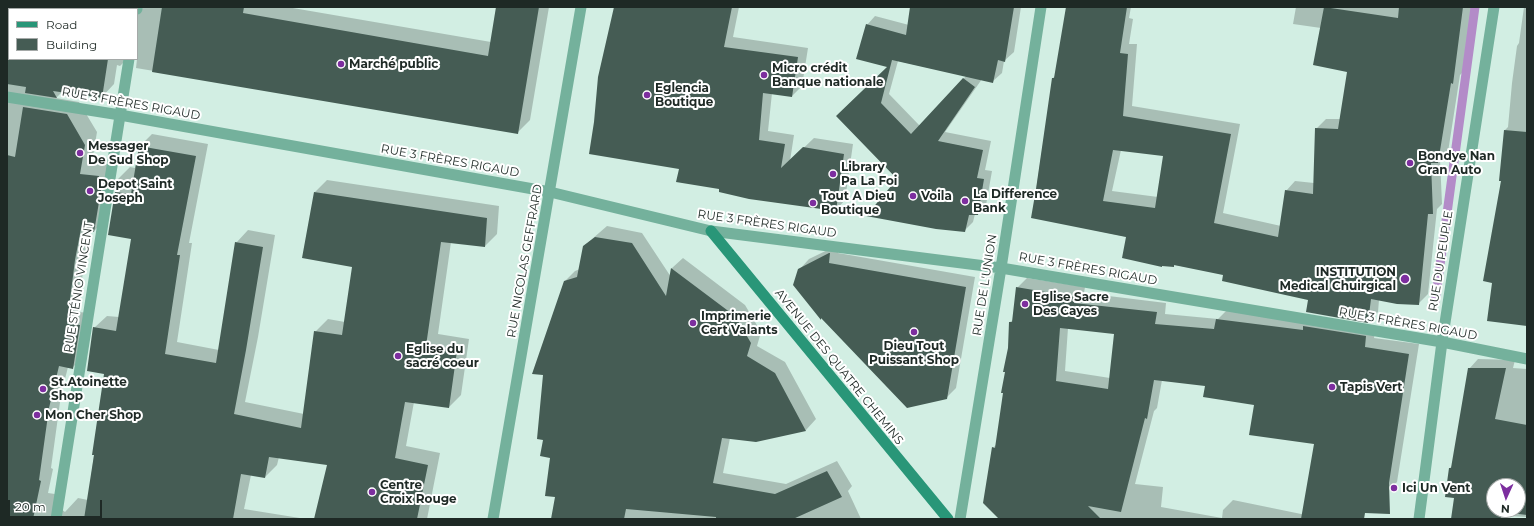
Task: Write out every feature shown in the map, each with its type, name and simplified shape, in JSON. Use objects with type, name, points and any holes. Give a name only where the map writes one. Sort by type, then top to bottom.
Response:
[{"type":"main road","name":"AVENUE DES QUATRE CHEMINS","points":[[711,230],[948,519]]},
{"type":"street","name":"RUE NICOLAS GEFFRARD","points":[[493,519],[581,7]]},
{"type":"street","name":"RUE DE L'UNION","points":[[960,519],[1001,268],[1041,7]]},
{"type":"street","name":"RUE DU PEUPLE","points":[[1418,519],[1442,342],[1494,7]]},
{"type":"street","name":"RUE STÉNIO VINCENT","points":[[56,519],[129,60]]},
{"type":"street","name":"RUE 3 FRÈRES RIGAUD","points":[[7,97],[120,115],[550,192],[711,230],[1001,268],[1442,342],[1527,359]]},
{"type":"building","name":"Marché public","points":[[162,7],[244,7],[243,13],[488,56],[496,7],[539,7],[518,134],[152,72]]},
{"type":"building","points":[[614,7],[732,7],[724,47],[798,57],[792,97],[763,93],[759,140],[785,144],[781,168],[803,147],[844,154],[836,211],[749,199],[719,192],[719,189],[676,182],[679,169],[589,154],[594,122],[598,77]]},
{"type":"building","points":[[910,7],[1014,7],[1005,62],[998,60],[993,83],[892,60],[881,103],[911,134],[963,78],[975,87],[938,141],[983,150],[977,178],[984,179],[978,215],[969,215],[965,232],[936,229],[866,216],[897,179],[836,116],[887,67],[856,59],[866,24],[906,35]]},
{"type":"building","points":[[1066,7],[1127,7],[1120,53],[1128,54],[1123,116],[1231,134],[1214,223],[1278,237],[1285,190],[1313,194],[1315,128],[1338,129],[1347,72],[1313,65],[1324,7],[1398,18],[1399,7],[1463,7],[1453,84],[1451,83],[1438,163],[1431,163],[1433,214],[1428,214],[1419,305],[1397,304],[1371,299],[1368,323],[1306,312],[1308,300],[1222,281],[1223,275],[1174,265],[1174,267],[1162,267],[1122,258],[1126,237],[1031,218],[1052,78],[1054,78]],"holes":[[[1113,150],[1163,156],[1155,208],[1103,201]]]},
{"type":"building","points":[[7,59],[108,60],[102,98],[53,91],[57,98],[25,93],[26,87],[7,84]]},
{"type":"building","points":[[23,107],[67,114],[85,145],[80,174],[99,176],[98,190],[101,190],[94,232],[81,229],[75,260],[67,324],[80,325],[73,369],[59,366],[49,408],[39,480],[41,481],[33,519],[7,519],[7,155],[15,157]]},
{"type":"building","points":[[1504,130],[1527,132],[1527,326],[1487,321],[1492,283],[1483,281],[1501,181],[1499,181]]},
{"type":"building","points":[[139,146],[196,156],[177,255],[180,255],[165,354],[216,363],[235,242],[263,247],[234,414],[301,428],[314,331],[342,335],[352,267],[302,258],[314,192],[487,218],[485,247],[441,242],[426,346],[457,351],[449,408],[405,402],[395,458],[428,465],[417,519],[314,519],[327,465],[269,457],[265,478],[241,474],[233,519],[84,519],[104,374],[87,371],[93,327],[116,331],[131,239],[108,235],[115,192],[131,194]]},
{"type":"building","points":[[595,237],[632,243],[666,296],[671,268],[735,316],[751,343],[747,356],[775,373],[806,431],[756,442],[722,438],[713,483],[775,494],[827,471],[842,497],[793,519],[716,519],[716,517],[626,509],[624,519],[551,519],[555,497],[545,496],[550,458],[540,456],[543,440],[537,439],[543,375],[532,374],[564,281],[577,277],[583,246]]},
{"type":"building","points":[[829,253],[829,263],[966,287],[947,399],[907,408],[821,318],[821,320],[793,285],[798,269]]},
{"type":"building","points":[[1016,287],[1075,297],[1074,303],[1157,312],[1155,324],[1214,329],[1216,319],[1303,330],[1303,326],[1366,336],[1365,347],[1409,354],[1389,483],[1390,514],[1365,513],[1364,519],[1301,519],[1314,444],[1249,435],[1254,405],[1203,397],[1205,386],[1154,380],[1147,419],[1145,418],[1121,512],[1088,506],[1101,519],[999,519],[983,503],[992,447],[995,448],[1003,393],[1001,393],[1005,372],[1003,372],[1008,348],[1009,322],[1012,322]],"holes":[[[1060,328],[1114,334],[1108,389],[1056,381]]]},
{"type":"building","points":[[1468,368],[1506,368],[1495,419],[1527,425],[1527,515],[1526,478],[1486,478],[1486,518],[1501,519],[1451,519],[1454,498],[1445,497],[1449,468],[1451,468]]},
{"type":"waterway","points":[[1435,302],[1475,7]]},
{"type":"place","name":"Marché public","points":[[341,64]]},
{"type":"place","name":"Micro crédit Banque nationale","points":[[764,75]]},
{"type":"place","name":"Eglencia Boutique","points":[[647,95]]},
{"type":"place","name":"Messager De Sud Shop","points":[[80,153]]},
{"type":"place","name":"Bondye Nan Gran Auto","points":[[1410,163]]},
{"type":"place","name":"Library Pa La Foi","points":[[833,174]]},
{"type":"place","name":"Depot Saint Joseph","points":[[90,191]]},
{"type":"place","name":"Voila","points":[[913,196]]},
{"type":"place","name":"La Difference Bank","points":[[965,201]]},
{"type":"place","name":"Tout A Dieu Boutique","points":[[813,203]]},
{"type":"place","name":"INSTITUTION Medical Chuirgical","points":[[1405,279]]},
{"type":"place","name":"Eglise Sacre Des Cayes","points":[[1025,304]]},
{"type":"place","name":"Imprimerie Cert Valants","points":[[693,323]]},
{"type":"place","name":"Dieu Tout Puissant Shop","points":[[914,332]]},
{"type":"place","name":"Eglise du sacré coeur","points":[[398,356]]},
{"type":"place","name":"Tapis Vert","points":[[1332,387]]},
{"type":"place","name":"St.Atoinette Shop","points":[[43,389]]},
{"type":"place","name":"Mon Cher Shop","points":[[37,415]]},
{"type":"place","name":"Ici Un Vent","points":[[1394,488]]},
{"type":"place","name":"Centre Croix Rouge","points":[[372,492]]}]
